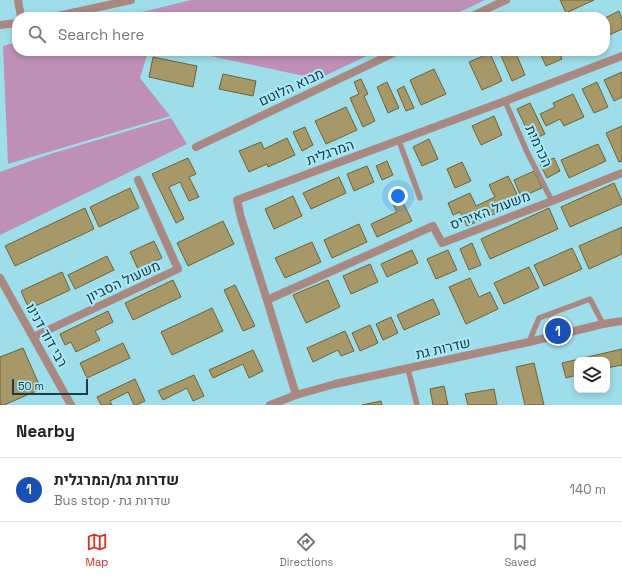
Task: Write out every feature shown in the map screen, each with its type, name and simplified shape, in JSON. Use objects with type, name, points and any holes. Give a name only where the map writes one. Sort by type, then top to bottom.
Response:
[{"type":"street","points":[[18,0],[20,12]]},
{"type":"street","points":[[76,12],[131,0]]},
{"type":"street","points":[[481,12],[506,0]]},
{"type":"street","points":[[0,25],[12,24]]},
{"type":"street","name":"מבוא הלוטם","points":[[196,147],[387,56]]},
{"type":"street","name":"המרגלית","points":[[296,395],[268,300],[241,218],[237,200],[622,56]]},
{"type":"street","name":"משעול האיריס","points":[[268,300],[433,226],[442,243],[622,173]]},
{"type":"street","name":"משעול הסביון","points":[[33,337],[178,269],[138,180]]},
{"type":"street","name":"רבי דוד דנינו","points":[[0,278],[71,405]]},
{"type":"street","name":"שדרות גת","points":[[270,405],[296,395],[334,384],[622,321]]},
{"type":"lane","name":"הכרמית","points":[[505,101],[527,152],[552,201]]},
{"type":"lane","points":[[399,140],[420,198]]},
{"type":"lane","points":[[528,342],[539,318],[590,299],[603,324]]},
{"type":"lane","points":[[408,369],[417,405]]},
{"type":"shaded area","points":[[191,0],[485,0],[460,12],[142,12]]},
{"type":"shaded area","points":[[12,43],[12,56],[147,56],[140,78],[170,116],[8,164],[3,46]]},
{"type":"shaded area","points":[[210,56],[366,56],[318,79]]},
{"type":"shaded area","points":[[171,118],[187,144],[0,235],[0,172],[47,155]]},
{"type":"building","points":[[560,0],[594,0],[568,12],[566,12]]},
{"type":"building","points":[[619,11],[622,19],[622,29],[610,35],[610,16]]},
{"type":"building","points":[[483,56],[491,56],[502,81],[482,90],[469,62]]},
{"type":"building","points":[[501,56],[517,56],[525,75],[512,81]]},
{"type":"building","points":[[541,56],[561,56],[562,59],[546,66]]},
{"type":"building","points":[[153,57],[197,66],[193,87],[149,77]]},
{"type":"building","points":[[434,69],[446,94],[421,105],[410,80]]},
{"type":"building","points":[[622,72],[622,97],[614,101],[604,80]]},
{"type":"building","points":[[223,74],[256,81],[253,96],[219,89]]},
{"type":"building","points":[[361,79],[368,94],[364,96],[375,121],[363,127],[350,98],[359,94],[354,82]]},
{"type":"building","points":[[387,82],[399,108],[388,113],[377,87]]},
{"type":"building","points":[[597,82],[608,107],[594,113],[582,89]]},
{"type":"building","points":[[404,86],[414,108],[406,111],[397,90]]},
{"type":"building","points":[[573,94],[584,117],[564,126],[560,119],[546,126],[540,114],[555,107],[553,103]]},
{"type":"building","points":[[530,103],[545,134],[532,140],[517,109]]},
{"type":"building","points":[[346,107],[357,130],[326,144],[315,121]]},
{"type":"building","points":[[494,116],[502,135],[481,145],[472,126]]},
{"type":"building","points":[[622,126],[622,161],[619,162],[606,133]]},
{"type":"building","points":[[305,127],[313,145],[302,151],[293,132]]},
{"type":"building","points":[[287,138],[295,155],[268,167],[267,164],[249,172],[239,151],[261,142],[264,149]]},
{"type":"building","points":[[429,139],[438,159],[422,166],[413,147]]},
{"type":"building","points":[[598,144],[606,161],[569,178],[561,160]]},
{"type":"building","points":[[188,158],[196,174],[189,177],[199,197],[189,201],[180,182],[169,187],[184,219],[176,223],[152,174]]},
{"type":"building","points":[[554,158],[560,171],[547,178],[540,164]]},
{"type":"building","points":[[387,161],[393,175],[382,180],[376,166]]},
{"type":"building","points":[[462,162],[471,181],[455,188],[447,169]]},
{"type":"building","points":[[367,166],[374,182],[354,191],[347,174]]},
{"type":"building","points":[[534,171],[542,188],[521,197],[514,180]]},
{"type":"building","points":[[508,176],[517,194],[502,201],[506,209],[467,226],[460,212],[453,215],[448,203],[470,193],[476,206],[495,197],[489,185]]},
{"type":"building","points":[[339,177],[346,193],[311,209],[303,193]]},
{"type":"building","points":[[614,183],[622,204],[570,227],[561,207]]},
{"type":"building","points":[[130,188],[139,208],[99,227],[90,207]]},
{"type":"building","points":[[398,192],[412,221],[377,237],[371,224],[397,212],[389,196]]},
{"type":"building","points":[[293,196],[302,216],[274,229],[265,209]]},
{"type":"building","points":[[85,208],[94,229],[15,266],[5,246]]},
{"type":"building","points":[[549,208],[558,229],[490,259],[481,239]]},
{"type":"building","points":[[223,221],[234,244],[188,266],[177,243]]},
{"type":"building","points":[[359,224],[367,242],[332,258],[324,240]]},
{"type":"building","points":[[622,227],[622,254],[589,269],[579,246]]},
{"type":"building","points":[[154,241],[162,258],[138,269],[130,252]]},
{"type":"building","points":[[312,242],[321,262],[285,278],[275,258]]},
{"type":"building","points":[[472,243],[481,265],[469,270],[460,249]]},
{"type":"building","points":[[572,248],[582,269],[544,286],[534,265]]},
{"type":"building","points":[[412,250],[418,263],[387,277],[381,264]]},
{"type":"building","points":[[448,250],[457,270],[436,279],[427,259]]},
{"type":"building","points":[[107,256],[114,270],[75,289],[68,275]]},
{"type":"building","points":[[370,264],[378,282],[351,294],[343,276]]},
{"type":"building","points":[[529,267],[539,288],[504,304],[494,283]]},
{"type":"building","points":[[62,272],[70,290],[29,309],[21,291]]},
{"type":"building","points":[[470,278],[479,297],[490,292],[498,309],[466,324],[449,287]]},
{"type":"building","points":[[173,280],[181,297],[133,320],[125,303]]},
{"type":"building","points":[[328,280],[340,307],[306,323],[293,295]]},
{"type":"building","points":[[235,285],[255,326],[243,331],[224,290]]},
{"type":"building","points":[[433,299],[440,314],[404,330],[397,315]]},
{"type":"building","points":[[212,308],[223,331],[172,355],[161,332]]},
{"type":"building","points":[[108,311],[113,322],[95,331],[100,340],[76,352],[71,342],[65,345],[60,334]]},
{"type":"building","points":[[391,317],[398,333],[383,340],[376,324]]},
{"type":"building","points":[[370,325],[378,343],[360,351],[352,333]]},
{"type":"building","points":[[345,331],[354,351],[341,356],[338,350],[313,362],[307,348]]},
{"type":"building","points":[[123,343],[130,358],[87,378],[80,363]]},
{"type":"building","points":[[23,348],[41,389],[4,405],[0,405],[0,357]]},
{"type":"building","points":[[622,349],[622,365],[610,367],[610,357],[588,357]]},
{"type":"building","points":[[253,350],[263,371],[249,378],[243,364],[213,378],[209,370]]},
{"type":"building","points":[[574,360],[574,376],[566,378],[562,363]]},
{"type":"building","points":[[534,363],[544,405],[525,405],[516,367]]},
{"type":"building","points":[[194,375],[204,396],[193,401],[187,388],[163,400],[158,391]]},
{"type":"building","points":[[135,379],[145,401],[134,405],[128,392],[110,401],[112,405],[101,405],[97,397]]},
{"type":"building","points":[[444,386],[448,405],[433,405],[430,389]]},
{"type":"building","points":[[494,389],[497,405],[468,405],[465,394]]},
{"type":"building","points":[[381,401],[382,405],[362,405]]},
{"type":"place","name":"שדרות גת/המרגלית","points":[[558,331]]}]
